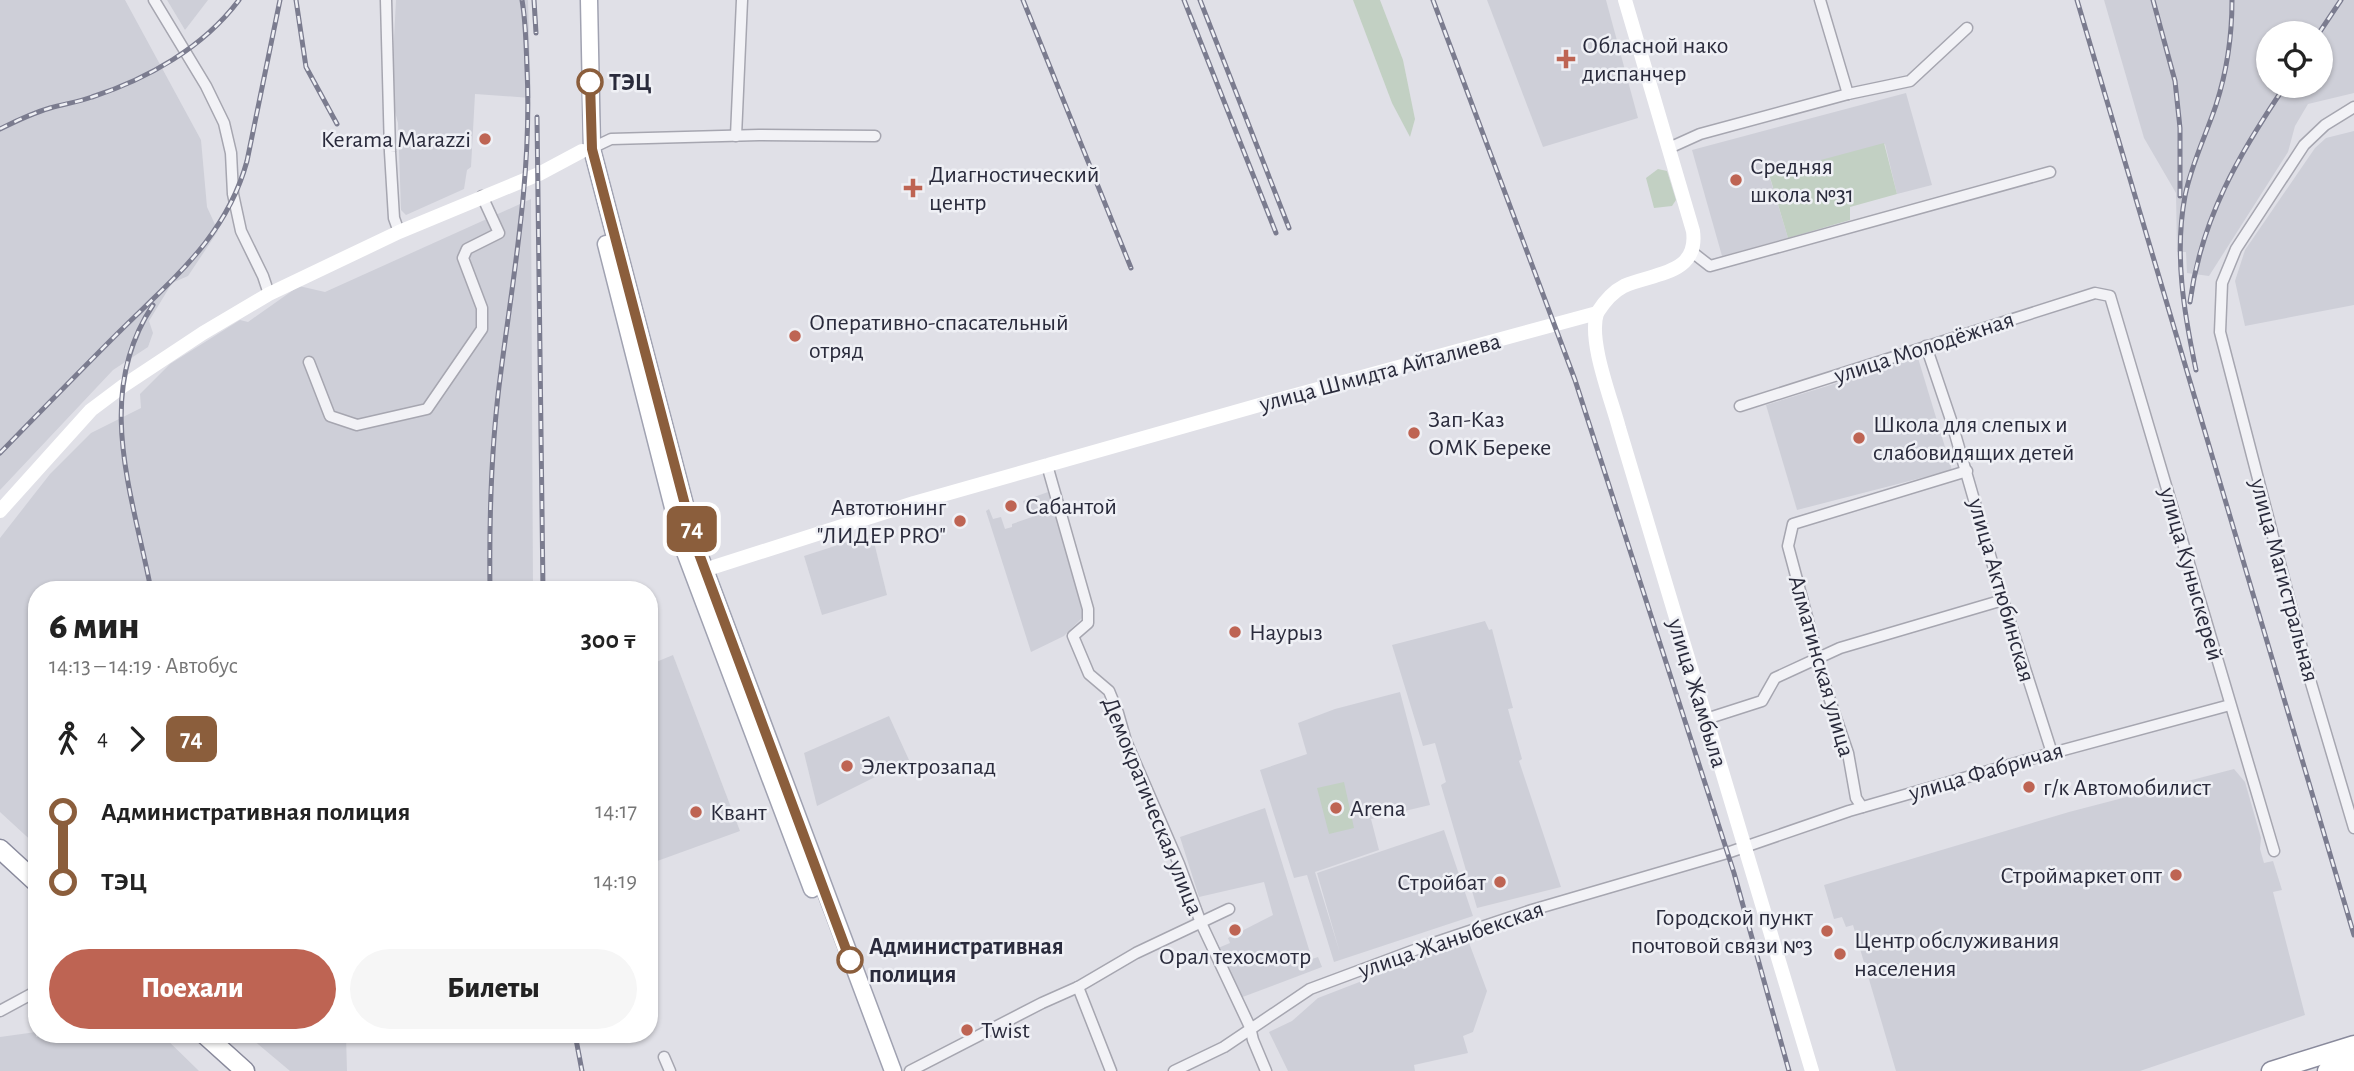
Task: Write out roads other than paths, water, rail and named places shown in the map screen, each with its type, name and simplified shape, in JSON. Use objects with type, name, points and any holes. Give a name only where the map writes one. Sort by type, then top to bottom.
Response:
[{"type":"highway","points":[[0,849],[28,875]]},
{"type":"highway","points":[[214,1043],[245,1071]]},
{"type":"highway","points":[[2322,1064],[2354,1045]]},
{"type":"highway","points":[[2271,1071],[2354,1063]]},
{"type":"main road","points":[[581,0],[580,110],[587,150],[683,547],[698,572],[892,1071]]},
{"type":"main road","points":[[587,150],[589,0]]},
{"type":"main road","points":[[698,572],[881,1071]]},
{"type":"street","points":[[154,0],[206,86],[224,123],[232,153],[233,201],[241,231],[269,294]]},
{"type":"street","points":[[386,0],[390,152],[394,218],[399,232]]},
{"type":"street","points":[[736,136],[742,0]]},
{"type":"street","points":[[1597,313],[1613,293],[1624,286],[1676,269],[1692,252],[1695,243],[1625,0]]},
{"type":"street","points":[[1820,0],[1848,94]]},
{"type":"street","points":[[1669,148],[1700,134],[1848,94],[1910,81],[1966,28]]},
{"type":"street","name":"улица Магистральная","points":[[2354,107],[2325,125],[2304,145],[2236,249],[2222,283],[2220,332],[2311,683],[2354,828]]},
{"type":"street","points":[[0,511],[92,411],[122,386],[269,294],[399,232],[538,174],[611,139],[875,136]]},
{"type":"street","points":[[1692,252],[1710,266],[2050,172]]},
{"type":"street","points":[[309,362],[330,416],[344,422],[357,425],[427,409],[482,329],[482,308],[463,258],[467,249],[499,233],[482,196]]},
{"type":"street","name":"улица Молодёжная","points":[[1740,406],[2095,293],[2110,296]]},
{"type":"street","name":"улица Куныскерей","points":[[2110,296],[2274,851]]},
{"type":"street","name":"улица Шмидта Айталиева","points":[[698,572],[914,503],[1597,313]]},
{"type":"street","name":"улица Жамбыла","points":[[1597,313],[1595,342],[1812,1071]]},
{"type":"street","name":"улица Актюбинская","points":[[1926,346],[2052,753]]},
{"type":"street","name":"Демократическая улица","points":[[1047,465],[1088,609],[1088,623],[1073,636],[1089,674],[1109,691],[1126,741],[1179,864],[1201,923],[1250,1027],[1266,1071]]},
{"type":"street","name":"Алматинская улица","points":[[1862,807],[1856,798],[1848,753],[1816,659],[1808,617],[1788,546],[1793,524],[1966,471]]},
{"type":"street","points":[[1706,719],[1762,701],[1775,678],[1840,648],[2003,600]]},
{"type":"street","name":"улица Фабричая","points":[[1745,846],[1862,807],[2230,705]]},
{"type":"street","name":"улица Жаныбекская","points":[[1174,1071],[1224,1047],[1310,989],[1532,910],[1745,846]]},
{"type":"street","points":[[911,1071],[1078,987],[1136,953],[1229,909]]},
{"type":"street","points":[[1078,987],[1111,1071]]},
{"type":"street","points":[[0,1011],[28,996]]},
{"type":"street","points":[[664,1057],[670,1071]]},
{"type":"railway","points":[[0,129],[44,110],[113,90],[153,71],[173,60],[209,33],[239,0]]},
{"type":"railway","points":[[0,453],[176,276],[211,235],[225,213],[238,188],[247,161],[280,0]]},
{"type":"railway","points":[[296,0],[306,67],[337,124]]},
{"type":"railway","points":[[490,581],[490,508],[495,426],[521,221],[527,145],[527,69],[522,0]]},
{"type":"railway","points":[[534,0],[536,33]]},
{"type":"railway","points":[[1023,0],[1131,268]]},
{"type":"railway","points":[[1184,0],[1276,233]]},
{"type":"railway","points":[[1200,0],[1289,228]]},
{"type":"railway","points":[[1433,0],[1575,380],[1734,873],[1789,1071]]},
{"type":"railway","points":[[2077,0],[2354,935]]},
{"type":"railway","points":[[2153,0],[2175,81],[2180,128],[2180,196]]},
{"type":"railway","points":[[2196,370],[2180,262],[2182,218],[2191,173],[2216,105],[2226,66],[2232,0]]},
{"type":"railway","points":[[2327,21],[2341,0]]},
{"type":"railway","points":[[2190,302],[2203,243],[2224,188],[2277,98]]},
{"type":"railway","points":[[537,117],[543,581]]},
{"type":"railway","points":[[149,581],[128,482],[121,410],[125,374],[135,339],[153,305]]},
{"type":"railway","points":[[577,1043],[582,1071]]},
{"type":"place","name":"Обласной нако диспанчер","points":[[1566,59]]},
{"type":"place","name":"ТЭЦ","points":[[590,82]]},
{"type":"place","name":"Kerama Marazzi","points":[[485,139]]},
{"type":"place","name":"Средняя школа №31","points":[[1736,180]]},
{"type":"place","name":"Диагностический центр","points":[[913,188]]},
{"type":"place","name":"Оперативно-спасательный отряд","points":[[795,336]]},
{"type":"place","name":"Зап-Каз ОМК Береке","points":[[1414,433]]},
{"type":"place","name":"Школа для слепых и слабовидящих детей","points":[[1859,438]]},
{"type":"place","name":"Сабантой","points":[[1011,506]]},
{"type":"place","name":"Автотюнинг \"ЛИДЕР PRO\"","points":[[960,521]]},
{"type":"place","name":"Наурыз","points":[[1235,632]]},
{"type":"place","name":"Электрозапад","points":[[847,766]]},
{"type":"place","name":"г/к Автомобилист","points":[[2029,787]]},
{"type":"place","name":"Arena","points":[[1336,808]]},
{"type":"place","name":"Квант","points":[[696,812]]},
{"type":"place","name":"Строймаркет опт","points":[[2176,875]]},
{"type":"place","name":"Стройбат","points":[[1500,882]]},
{"type":"place","name":"Орал техосмотр","points":[[1235,930]]},
{"type":"place","name":"Городской пункт почтовой связи №3","points":[[1827,931]]},
{"type":"place","name":"Центр обслуживания наcеления","points":[[1840,954]]},
{"type":"place","name":"Административная полиция","points":[[850,960]]},
{"type":"place","name":"Twist","points":[[967,1030]]}]
